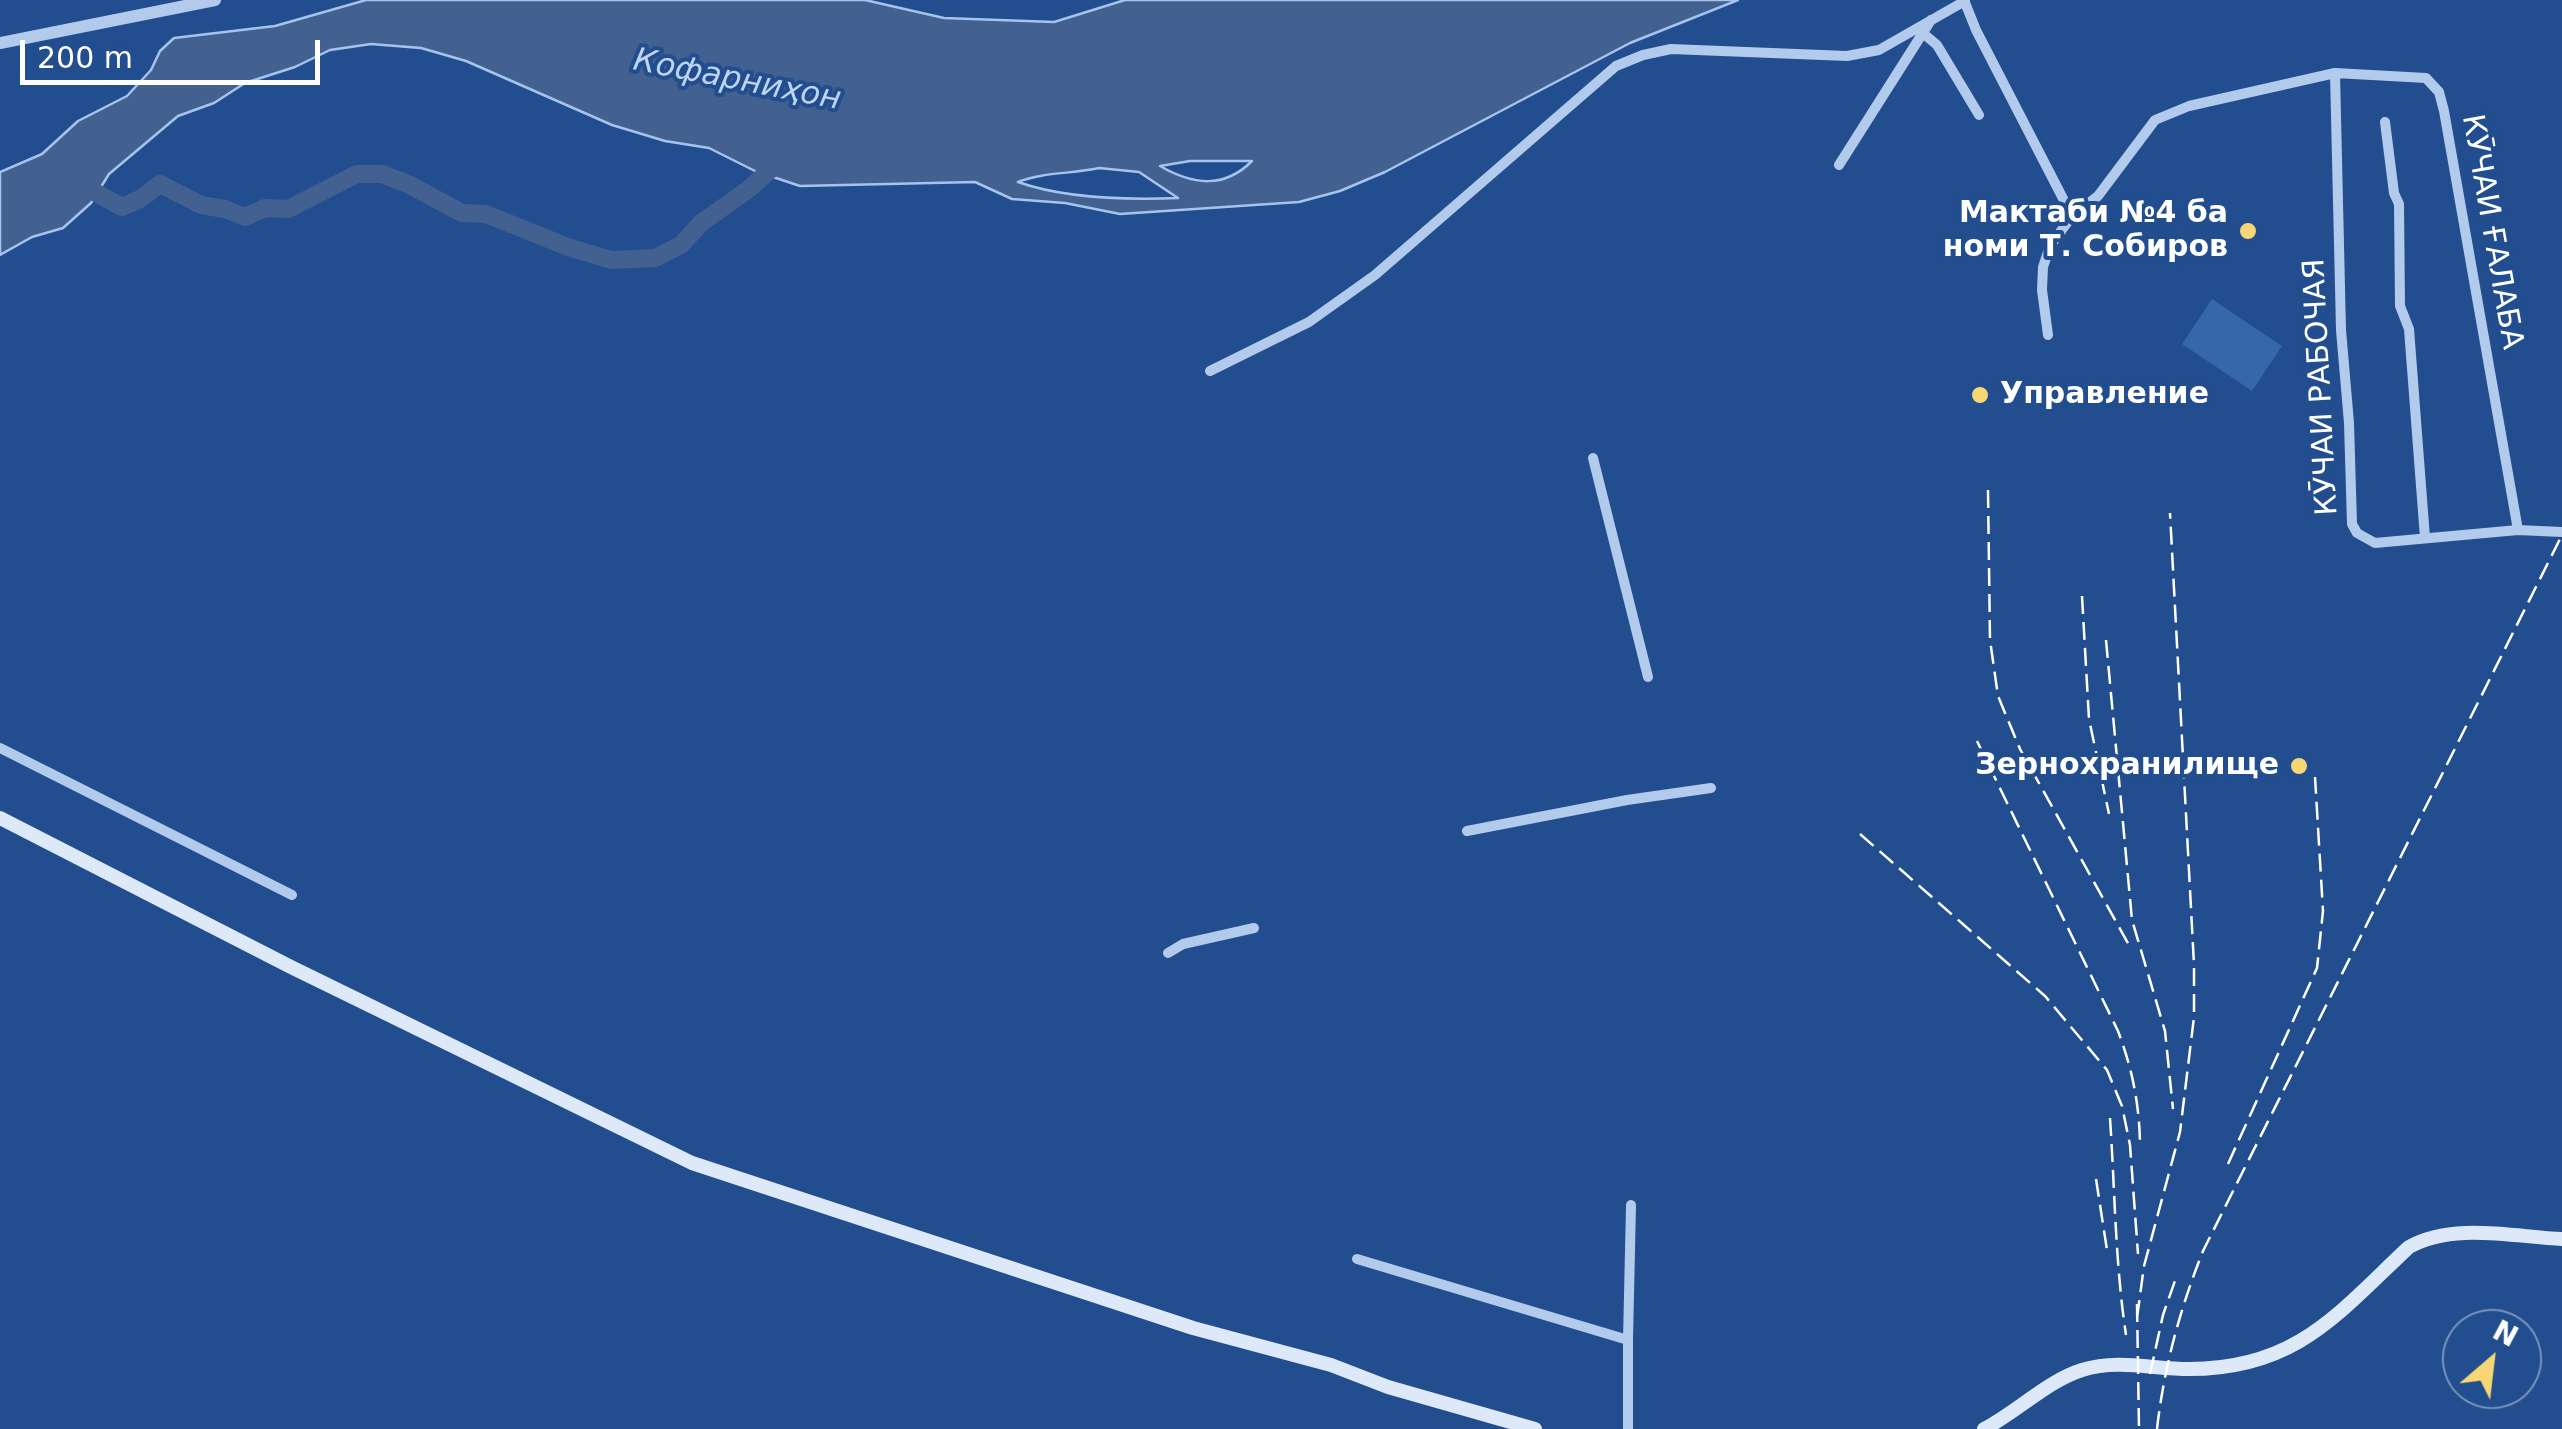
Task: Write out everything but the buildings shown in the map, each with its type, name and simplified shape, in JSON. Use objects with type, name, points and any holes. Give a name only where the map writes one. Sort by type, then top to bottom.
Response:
[{"type":"main road","points":[[0,818],[291,968],[692,1163],[1193,1328],[1331,1365],[1388,1387],[1536,1429]]},
{"type":"main road","points":[[1988,1428],[2081,1370],[2137,1364],[2191,1369],[2256,1360],[2287,1349],[2333,1321],[2419,1241],[2457,1233],[2562,1240]]},
{"type":"street","points":[[0,43],[215,0]]},
{"type":"street","points":[[1210,371],[1309,322],[1375,275],[1616,66],[1672,49],[1847,56],[1878,50],[1965,1],[1976,30],[2072,216]]},
{"type":"street","points":[[1839,165],[1932,20]]},
{"type":"street","points":[[1924,34],[1937,46],[1979,115]]},
{"type":"street","name":"КӮЧАИ ҒАЛАБА","points":[[2048,335],[2042,290],[2050,246],[2072,216],[2098,196],[2146,130],[2171,111],[2335,73],[2418,76],[2431,80],[2440,92],[2518,530]]},
{"type":"street","name":"КӮЧАИ РАБОЧАЯ","points":[[2335,73],[2341,330],[2352,524],[2357,532],[2375,542],[2518,530]]},
{"type":"street","points":[[2385,122],[2399,204],[2400,306],[2410,329],[2425,538]]},
{"type":"street","points":[[1593,458],[1648,678]]},
{"type":"street","points":[[2518,530],[2562,532]]},
{"type":"street","points":[[0,748],[292,895]]},
{"type":"street","points":[[1466,831],[1711,788]]},
{"type":"street","points":[[1168,953],[1183,944],[1254,928]]},
{"type":"street","points":[[1628,1429],[1631,1205]]},
{"type":"street","points":[[1357,1259],[1628,1340]]},
{"type":"shaded area","points":[[2212,299],[2282,346],[2252,391],[2182,344]]},
{"type":"water","name":"Кофарниҳон","points":[[366,0],[865,0],[944,18],[1054,22],[1125,0],[1738,0],[1630,43],[1385,172],[1340,191],[1299,202],[1120,214],[1065,203],[1012,199],[975,182],[800,186],[755,171],[709,148],[665,141],[612,125],[466,61],[421,48],[371,44],[330,50],[295,67],[245,83],[214,103],[178,116],[109,174],[91,203],[63,228],[32,237],[0,255],[0,172],[42,154],[78,121],[127,96],[174,38],[275,26]],"holes":[[[1190,161],[1252,161],[1230,176],[1208,181],[1184,177],[1160,166]],[[1099,168],[1139,172],[1178,198],[1097,197],[1018,182]]]},
{"type":"waterway","points":[[76,182],[122,207],[160,184],[201,205],[245,217],[265,208],[288,209],[357,174],[382,174],[462,213],[486,214],[611,260],[655,258],[681,245],[701,223],[772,168],[775,155]]},
{"type":"railway","points":[[1988,490],[1990,640],[1998,696],[2020,749],[2129,945]]},
{"type":"railway","points":[[2137,1318],[2144,1266],[2180,1132],[2194,1017],[2170,513]]},
{"type":"railway","points":[[2157,1429],[2174,1338],[2203,1251],[2562,535]]},
{"type":"railway","points":[[2082,596],[2089,719],[2109,814]]},
{"type":"railway","points":[[2106,640],[2132,920],[2165,1031],[2173,1109]]},
{"type":"railway","points":[[1977,741],[2118,1031],[2134,1085],[2140,1142]]},
{"type":"railway","points":[[2228,1164],[2317,968],[2323,911],[2315,777]]},
{"type":"railway","points":[[1860,834],[2045,996],[2107,1070],[2122,1106],[2130,1145],[2138,1254]]},
{"type":"railway","points":[[2110,1118],[2117,1254],[2126,1335]]},
{"type":"railway","points":[[2096,1179],[2107,1250]]},
{"type":"railway","points":[[2150,1374],[2176,1278]]},
{"type":"railway","points":[[2137,1304],[2139,1429]]},
{"type":"place","name":"Мактаби №4 ба номи Т. Собиров","points":[[2248,231]]},
{"type":"place","name":"Управление","points":[[1980,395]]},
{"type":"place","name":"Зернохранилище","points":[[2299,766]]}]
